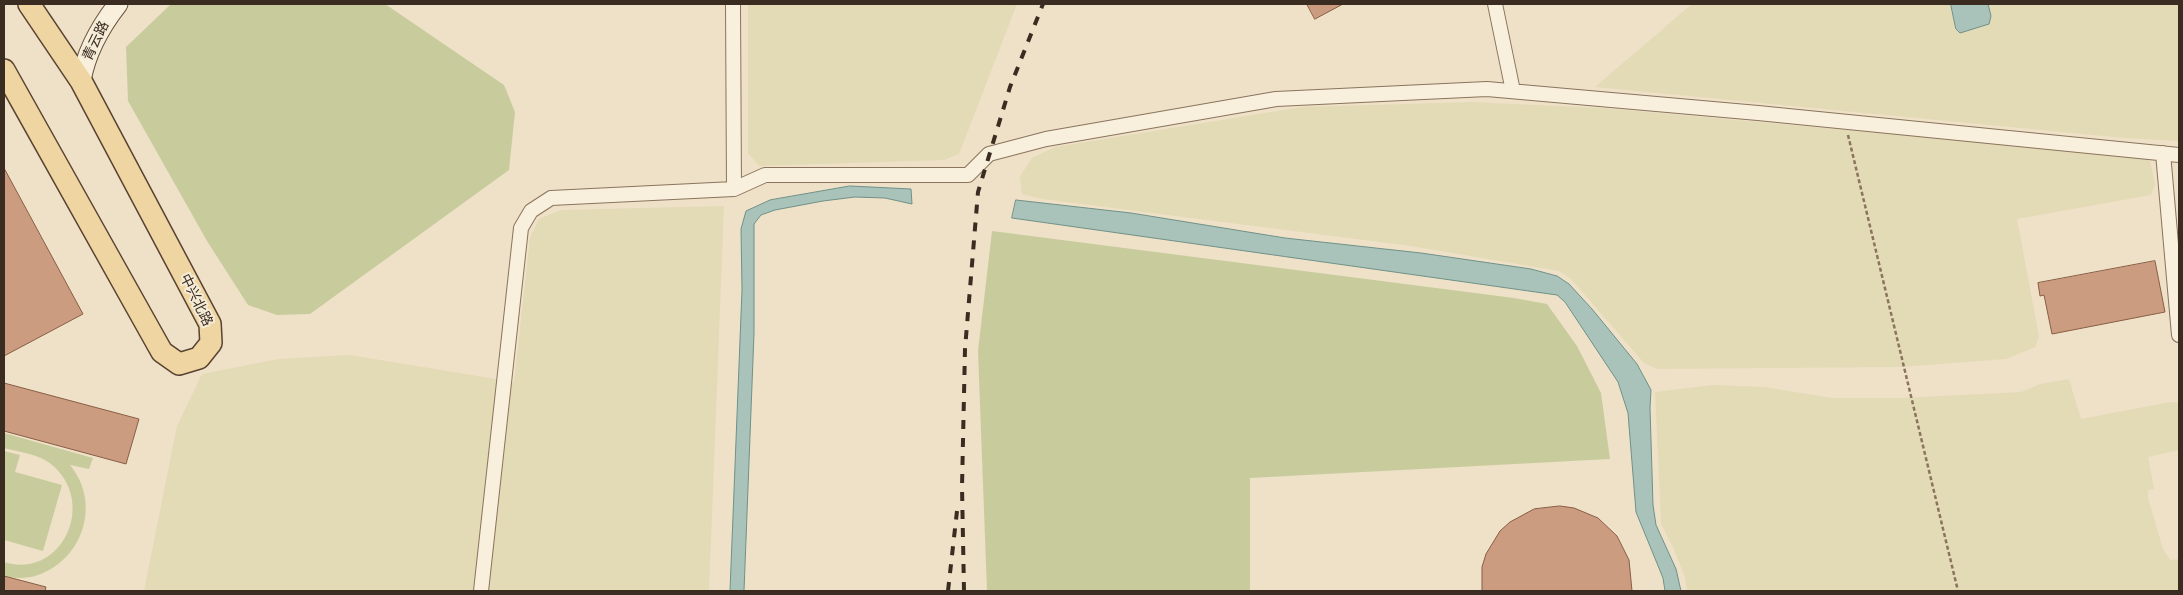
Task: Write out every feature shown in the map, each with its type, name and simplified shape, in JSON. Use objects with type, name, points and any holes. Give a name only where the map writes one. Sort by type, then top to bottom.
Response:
[{"type":"main road","name":"中兴北路","points":[[4,70],[10,95],[162,352],[179,364],[199,358],[211,343],[210,324],[81,81],[29,4]]},
{"type":"street","name":"青云路","points":[[81,81],[85,60],[106,19],[118,4]]},
{"type":"street","points":[[733,4],[734,189]]},
{"type":"street","points":[[1495,4],[1513,91]]},
{"type":"street","points":[[481,591],[521,228],[531,211],[551,198],[734,189],[766,175],[968,175],[989,154],[1046,139],[1276,99],[1487,89],[1845,121],[2179,155]]},
{"type":"street","points":[[2163,153],[2179,329]]},
{"type":"path","points":[[1845,121],[1958,591]]},
{"type":"shaded area","points":[[748,4],[1017,4],[959,154],[944,160],[759,166],[748,153]]},
{"type":"shaded area","points":[[1692,4],[2179,4],[2179,141],[2124,138],[1595,87]]},
{"type":"shaded area","points":[[1472,102],[1602,108],[2138,156],[2150,161],[2155,185],[2151,195],[2017,219],[2039,337],[2035,347],[2006,359],[1901,367],[1657,369],[1644,363],[1571,279],[1559,271],[1411,246],[1042,199],[1022,194],[1020,176],[1032,158],[1055,147],[1302,107]]},
{"type":"shaded area","points":[[724,206],[709,591],[144,591],[177,426],[202,374],[278,359],[350,355],[514,382],[530,238],[539,219],[561,210]]},
{"type":"shaded area","points":[[2069,379],[2081,419],[2170,402],[2178,403],[2179,450],[2148,457],[2154,489],[2148,490],[2148,498],[2163,549],[2170,560],[2179,559],[2179,591],[1687,591],[1685,577],[1661,524],[1655,392],[1712,385],[1764,387],[1832,398],[1901,398],[2021,392],[2040,384]]},
{"type":"green space","points":[[171,4],[385,4],[504,85],[515,112],[509,170],[310,314],[277,315],[248,305],[207,241],[128,101],[126,47]]},
{"type":"green space","points":[[992,231],[1514,298],[1547,304],[1577,346],[1601,393],[1610,459],[1250,478],[1250,591],[987,591],[978,351]]},
{"type":"green space","points":[[4,433],[93,458],[89,469],[70,465],[79,480],[85,496],[86,512],[83,528],[77,543],[67,556],[54,567],[30,577],[4,577],[4,562],[25,565],[42,560],[57,549],[67,534],[72,516],[72,498],[65,480],[51,464],[34,456],[4,448]]},
{"type":"green space","points":[[4,451],[20,455],[15,472],[62,485],[43,551],[4,540]]},
{"type":"water","points":[[1951,4],[1988,4],[1991,16],[1989,24],[1960,33],[1956,29]]},
{"type":"water","points":[[850,186],[911,189],[912,204],[885,198],[855,197],[823,201],[775,210],[761,215],[754,224],[754,333],[744,591],[730,591],[742,290],[741,229],[746,211],[770,200]]},
{"type":"water","points":[[1016,200],[1131,213],[1285,238],[1421,253],[1531,269],[1557,276],[1569,284],[1592,309],[1637,364],[1651,390],[1653,505],[1656,525],[1676,569],[1681,591],[1665,591],[1663,578],[1636,512],[1628,413],[1618,382],[1565,302],[1557,295],[1012,218]]},
{"type":"building","points":[[1307,4],[1343,4],[1315,19]]},
{"type":"building","points":[[4,168],[83,314],[4,356]]},
{"type":"building","points":[[2155,261],[2165,312],[2052,334],[2044,295],[2040,296],[2038,283]]},
{"type":"building","points":[[4,383],[139,419],[126,464],[4,431]]},
{"type":"building","points":[[1560,506],[1574,508],[1598,518],[1617,536],[1629,560],[1632,591],[1482,591],[1482,567],[1486,554],[1500,531],[1510,522],[1534,509]]},
{"type":"building","points":[[4,576],[46,587],[45,591],[4,591]]},
{"type":"railway","points":[[964,591],[962,487],[965,349],[978,192],[1010,87],[1043,4]]},
{"type":"railway","points":[[948,591],[957,511]]}]
